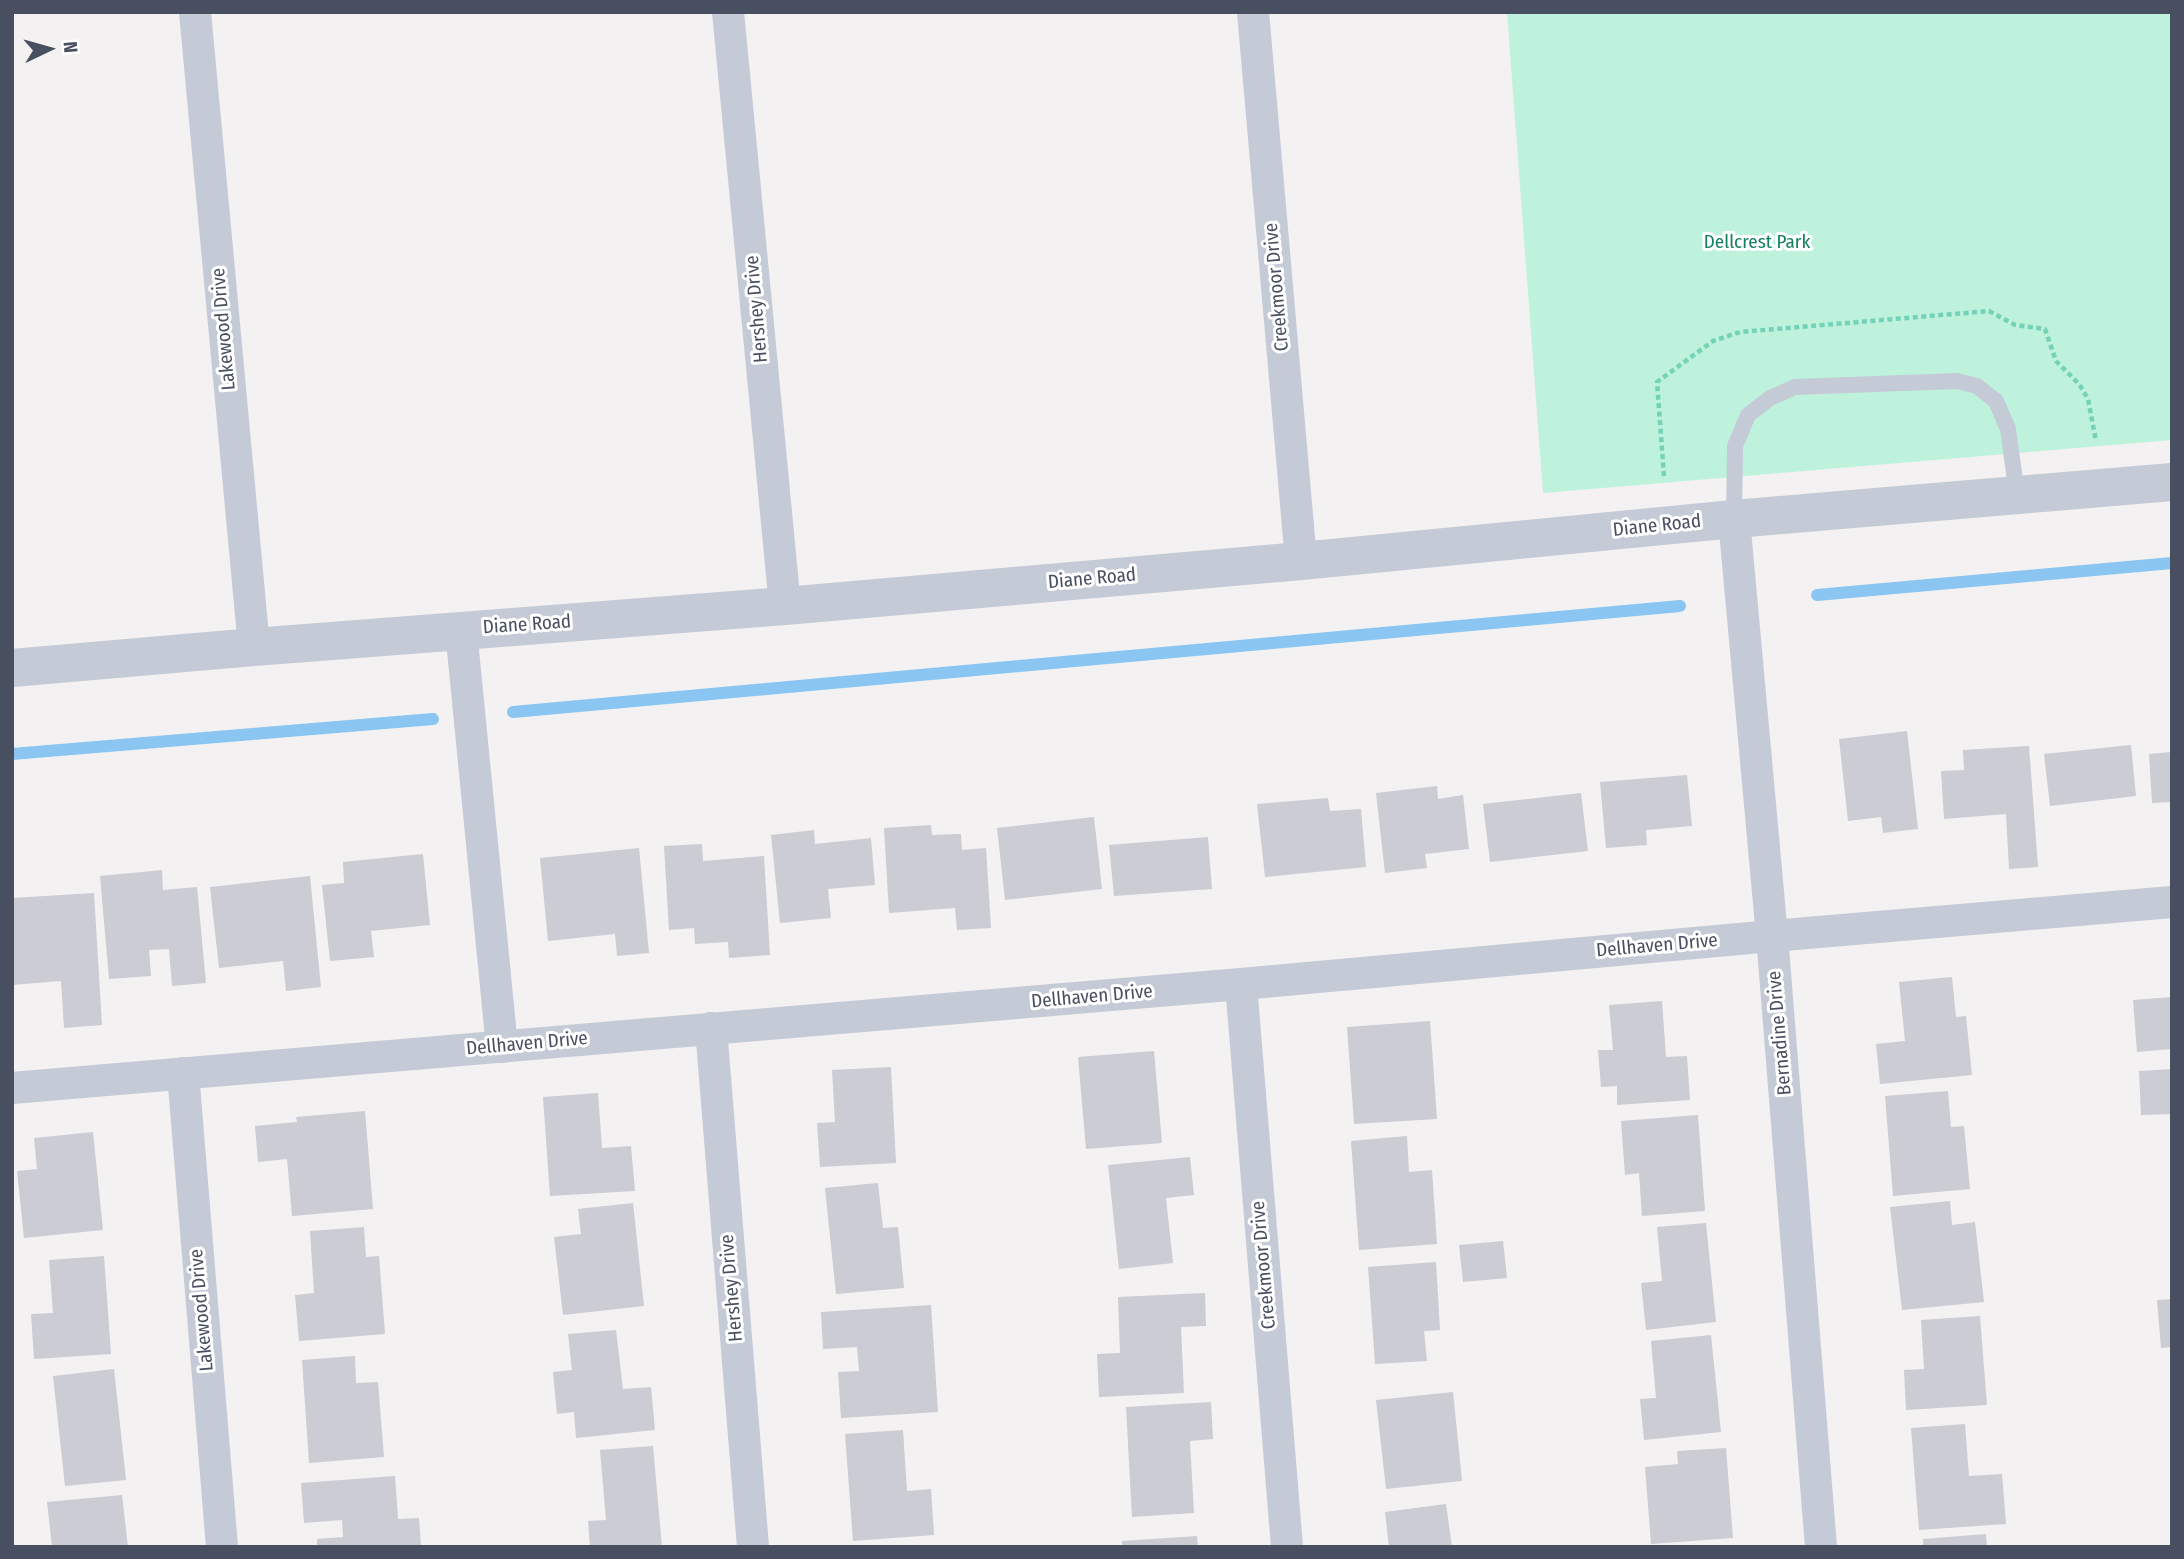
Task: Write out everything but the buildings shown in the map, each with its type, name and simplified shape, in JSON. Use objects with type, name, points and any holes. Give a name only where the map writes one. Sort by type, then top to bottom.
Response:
[{"type":"street","name":"Lakewood Drive","points":[[195,12],[254,646]]},
{"type":"street","name":"Hershey Drive","points":[[728,12],[785,606]]},
{"type":"street","name":"Creekmoor Drive","points":[[1253,12],[1301,561]]},
{"type":"street","name":"Diane Road","points":[[12,668],[254,646],[785,606],[1301,561],[1734,519],[2172,482]]},
{"type":"street","name":"Bernadine Drive","points":[[1734,519],[1772,936],[1821,1547]]},
{"type":"street","points":[[461,630],[502,1047]]},
{"type":"street","name":"Dellhaven Drive","points":[[12,1087],[1241,984],[2172,902]]},
{"type":"street","name":"Creekmoor Drive","points":[[1241,984],[1287,1547]]},
{"type":"street","name":"Hershey Drive","points":[[711,1028],[753,1547]]},
{"type":"street","name":"Lakewood Drive","points":[[183,1073],[222,1547]]},
{"type":"lane","points":[[1734,519],[1735,446],[1748,415],[1770,398],[1795,387],[1956,381],[1977,386],[1996,401],[2008,429],[2017,495]]},
{"type":"green space","name":"Dellcrest Park","points":[[1507,12],[2172,12],[2172,440],[1543,493]]},
{"type":"waterway","points":[[1817,595],[2172,563]]},
{"type":"waterway","points":[[513,712],[1680,606]]},
{"type":"waterway","points":[[12,754],[433,719]]}]
